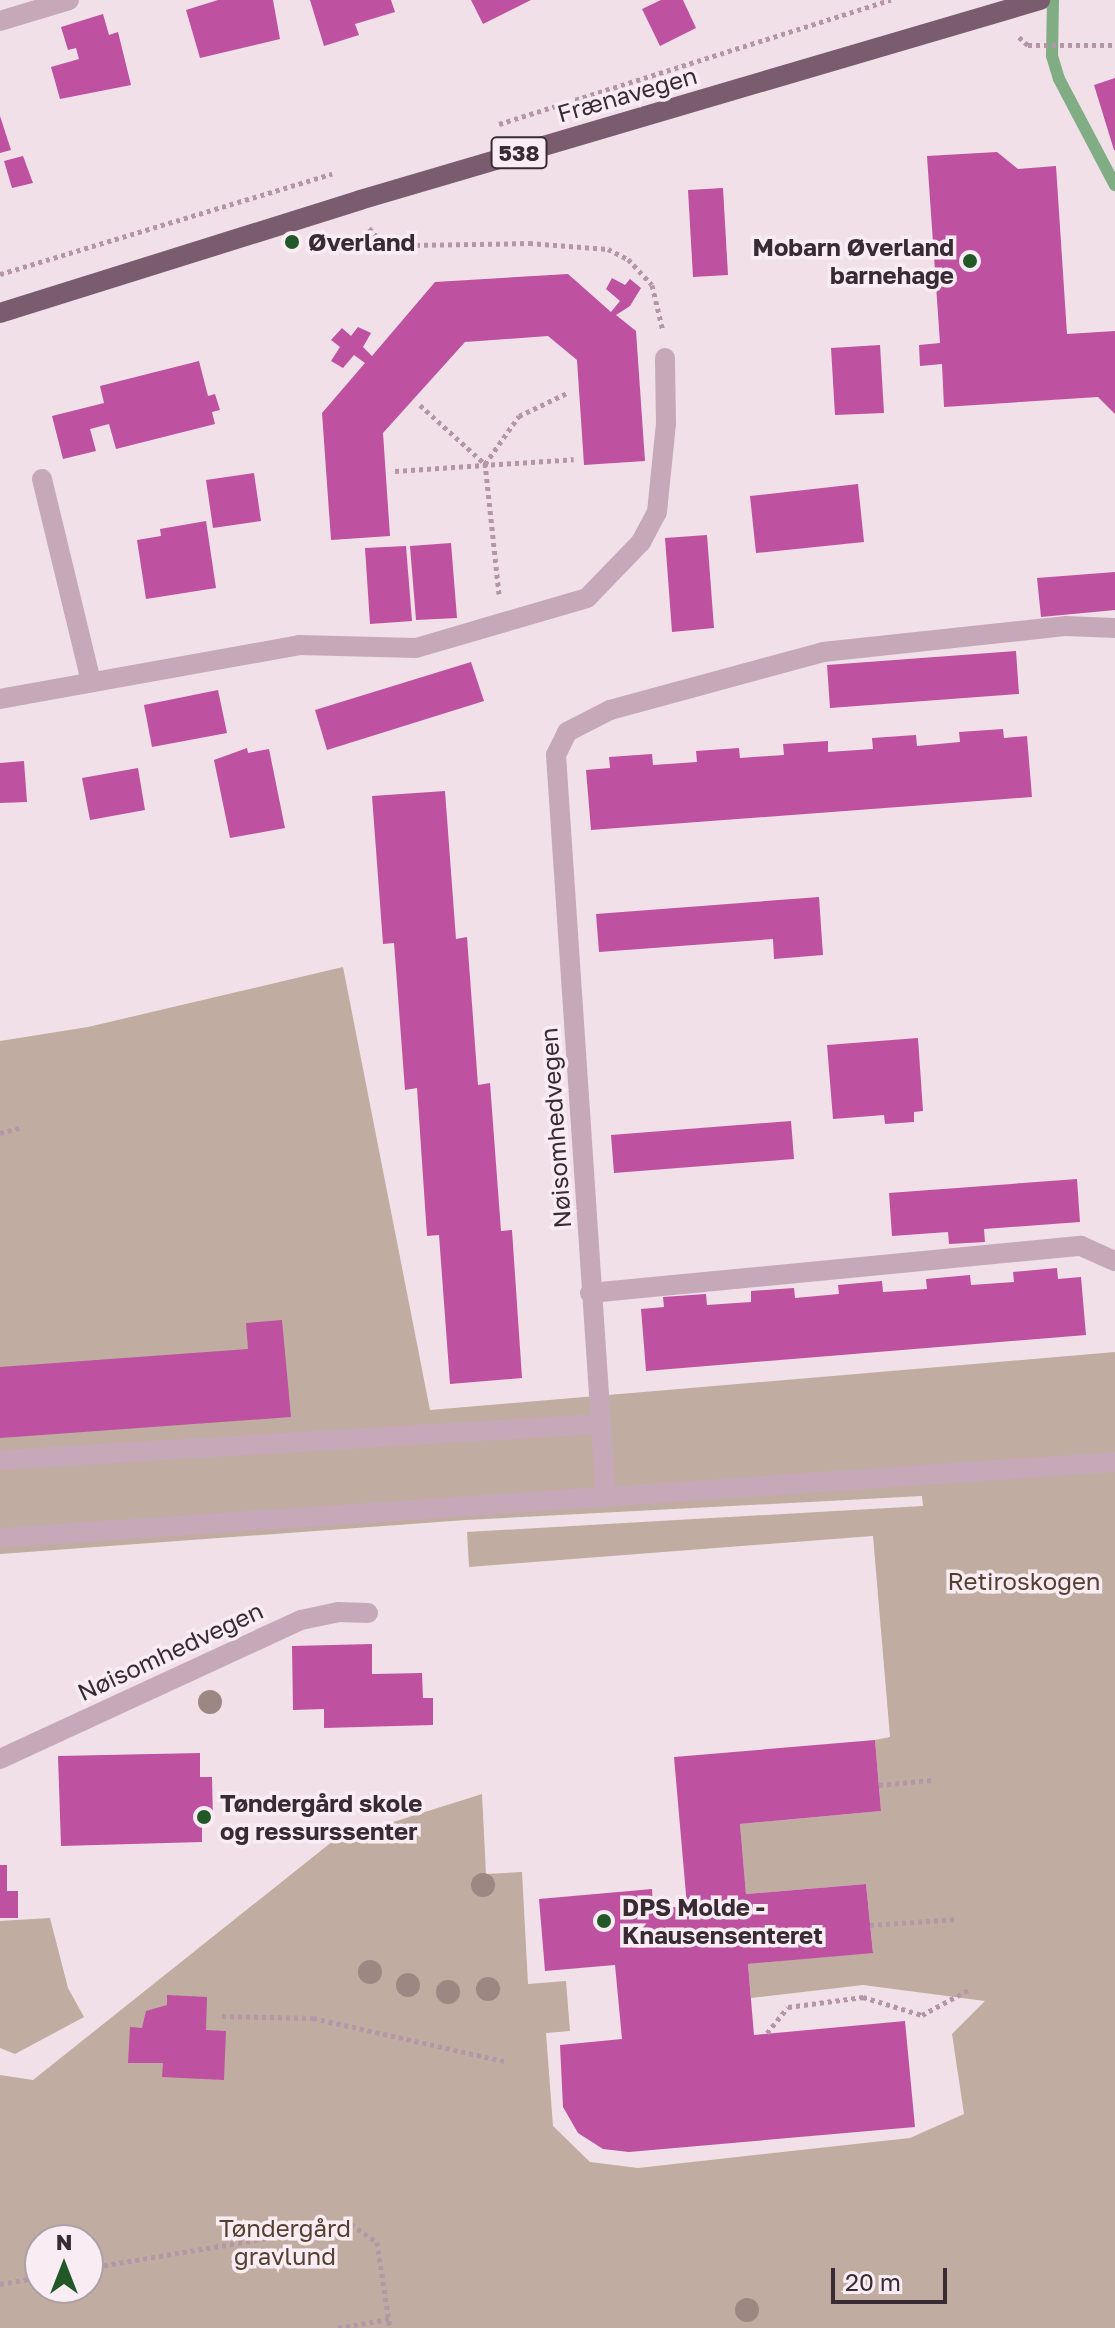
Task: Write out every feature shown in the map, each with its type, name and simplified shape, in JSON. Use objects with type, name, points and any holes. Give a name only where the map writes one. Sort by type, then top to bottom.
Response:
[{"type":"main road","name":"Frænavegen","points":[[0,313],[360,200],[1040,0]]},
{"type":"street","points":[[0,21],[69,0]]},
{"type":"street","points":[[0,699],[299,645],[416,648],[587,598],[605,585],[650,527],[662,491],[665,358]]},
{"type":"street","points":[[42,479],[91,682]]},
{"type":"street","name":"Nøisomhedvegen","points":[[606,1498],[598,1424],[556,755],[567,732],[610,710],[823,652],[1065,626],[1115,628]]},
{"type":"street","points":[[590,1293],[1081,1246],[1115,1261]]},
{"type":"street","points":[[0,1460],[598,1424]]},
{"type":"street","points":[[0,1538],[1115,1462]]},
{"type":"street","name":"Nøisomhedvegen","points":[[0,1759],[301,1620],[338,1612],[368,1613]]},
{"type":"path","points":[[495,126],[891,0]]},
{"type":"path","points":[[1019,37],[1028,45],[1115,45]]},
{"type":"path","points":[[0,274],[337,173]]},
{"type":"path","points":[[360,200],[369,228],[379,239],[408,245],[543,243],[608,249],[628,259],[652,285],[665,358]]},
{"type":"path","points":[[502,622],[485,464],[519,416],[569,392]]},
{"type":"path","points":[[420,405],[485,464]]},
{"type":"path","points":[[395,471],[574,459]]},
{"type":"path","points":[[0,1133],[20,1128]]},
{"type":"path","points":[[879,1785],[932,1780]]},
{"type":"path","points":[[870,1925],[957,1919]]},
{"type":"path","points":[[767,2033],[788,2007],[863,1997],[922,2015],[970,1989]]},
{"type":"path","points":[[222,2016],[313,2018],[504,2061]]},
{"type":"path","points":[[104,2265],[351,2224],[377,2242],[390,2328]]},
{"type":"path","points":[[0,2284],[24,2280]]},
{"type":"path","points":[[338,2328],[389,2319]]},
{"type":"green space","points":[[343,967],[430,1410],[1115,1352],[1115,2328],[0,2328],[0,2075],[33,2080],[333,1841],[482,1794],[486,1874],[522,1872],[528,1984],[566,1981],[570,2031],[546,2033],[553,2126],[590,2162],[638,2168],[910,2138],[964,2114],[952,2034],[985,2001],[863,1985],[751,1998],[748,1964],[873,1952],[866,1884],[746,1894],[740,1824],[881,1811],[875,1740],[890,1737],[873,1536],[469,1567],[467,1532],[923,1506],[922,1496],[466,1520],[0,1554],[0,1041],[88,1027]]},
{"type":"green space","points":[[50,1918],[68,1988],[84,2017],[15,2054],[0,2048],[0,1921]]},
{"type":"building","points":[[218,0],[273,0],[280,39],[200,58],[186,10]]},
{"type":"building","points":[[310,0],[391,0],[395,12],[355,24],[359,35],[324,46]]},
{"type":"building","points":[[471,0],[531,0],[483,24]]},
{"type":"building","points":[[661,0],[683,0],[696,28],[660,46],[642,9]]},
{"type":"building","points":[[103,14],[109,35],[118,32],[131,85],[60,99],[51,67],[79,59],[76,48],[68,50],[61,27]]},
{"type":"building","points":[[1115,78],[1115,150],[1114,150],[1094,85]]},
{"type":"building","points":[[0,116],[11,150],[0,153]]},
{"type":"building","points":[[997,152],[1018,169],[1056,166],[1067,334],[1115,331],[1115,414],[1098,397],[944,407],[942,364],[920,366],[919,345],[940,343],[927,156]]},
{"type":"building","points":[[23,156],[33,183],[12,188],[4,161]]},
{"type":"building","points":[[723,188],[728,275],[693,277],[688,190]]},
{"type":"building","points":[[568,274],[611,312],[620,301],[606,289],[612,278],[625,285],[630,279],[641,288],[630,306],[616,315],[636,331],[645,461],[584,465],[577,360],[548,336],[465,342],[383,433],[390,536],[331,540],[322,413],[365,363],[354,355],[343,368],[331,361],[340,347],[331,340],[342,328],[351,336],[358,327],[371,333],[363,347],[372,356],[435,282]]},
{"type":"building","points":[[880,345],[884,413],[835,415],[831,348]]},
{"type":"building","points":[[199,361],[208,396],[215,394],[220,410],[212,412],[215,424],[116,449],[109,424],[90,429],[96,451],[63,459],[52,416],[104,403],[100,386]]},
{"type":"building","points":[[254,473],[261,521],[213,528],[206,480]]},
{"type":"building","points":[[858,484],[864,542],[756,553],[750,496]]},
{"type":"building","points":[[206,521],[216,588],[146,599],[137,540],[161,536],[160,529]]},
{"type":"building","points":[[707,535],[714,628],[672,632],[665,538]]},
{"type":"building","points":[[451,543],[457,618],[416,620],[410,546]]},
{"type":"building","points":[[406,546],[412,621],[370,624],[365,548]]},
{"type":"building","points":[[1115,572],[1115,610],[1041,617],[1037,578]]},
{"type":"building","points":[[1016,651],[1019,694],[830,708],[827,665]]},
{"type":"building","points":[[471,662],[484,701],[327,750],[315,710]]},
{"type":"building","points":[[218,690],[227,733],[152,747],[144,705]]},
{"type":"building","points":[[1003,729],[1004,738],[1027,736],[1032,797],[591,830],[586,770],[610,768],[609,757],[652,754],[653,765],[697,762],[696,751],[739,748],[740,758],[784,755],[783,744],[828,741],[828,752],[873,749],[872,738],[916,735],[917,746],[960,742],[959,732]]},
{"type":"building","points":[[247,748],[248,753],[269,749],[285,828],[230,838],[214,760]]},
{"type":"building","points":[[24,761],[27,802],[0,803],[0,763]]},
{"type":"building","points":[[138,768],[145,810],[90,820],[82,778]]},
{"type":"building","points":[[445,791],[456,939],[467,937],[478,1085],[490,1083],[501,1231],[512,1230],[522,1378],[450,1384],[439,1235],[427,1236],[417,1088],[405,1090],[394,943],[383,944],[372,796]]},
{"type":"building","points":[[819,897],[823,955],[774,959],[773,939],[599,952],[596,914]]},
{"type":"building","points":[[918,1038],[923,1111],[914,1112],[914,1122],[885,1124],[884,1115],[833,1119],[827,1045]]},
{"type":"building","points":[[791,1121],[794,1159],[614,1173],[611,1135]]},
{"type":"building","points":[[1077,1179],[1080,1222],[984,1229],[985,1242],[949,1244],[948,1232],[892,1236],[889,1193]]},
{"type":"building","points":[[1057,1268],[1058,1279],[1081,1277],[1086,1335],[646,1371],[641,1309],[664,1307],[663,1297],[706,1294],[707,1305],[751,1302],[751,1291],[794,1288],[795,1298],[839,1294],[838,1285],[882,1281],[883,1292],[927,1289],[926,1279],[970,1275],[971,1285],[1014,1282],[1013,1272]]},
{"type":"building","points":[[282,1320],[291,1417],[0,1438],[0,1367],[248,1349],[246,1323]]},
{"type":"building","points":[[372,1644],[372,1674],[422,1673],[423,1698],[433,1698],[433,1725],[324,1728],[324,1709],[293,1710],[292,1646]]},
{"type":"building","points":[[875,1740],[881,1811],[740,1824],[746,1894],[866,1884],[873,1953],[748,1964],[754,2035],[905,2021],[915,2127],[629,2152],[603,2149],[578,2133],[563,2107],[560,2045],[622,2039],[615,1965],[545,1971],[539,1899],[652,1889],[653,1909],[687,1906],[674,1757]]},
{"type":"building","points":[[200,1753],[200,1777],[212,1777],[213,1820],[202,1820],[202,1842],[61,1846],[58,1756]]},
{"type":"building","points":[[0,1865],[7,1865],[7,1891],[18,1891],[18,1918],[0,1918]]},
{"type":"building","points":[[167,1995],[207,1997],[206,2030],[226,2031],[224,2080],[162,2077],[163,2063],[128,2063],[130,2027],[142,2028],[146,2011],[167,2005]]},
{"type":"waterway","points":[[1053,0],[1052,56],[1059,79],[1115,185]]},
{"type":"place","name":"Øverland","points":[[292,242]]},
{"type":"place","name":"Mobarn Øverland barnehage","points":[[970,261]]},
{"type":"place","name":"Tøndergård skole og ressurssenter","points":[[204,1817]]},
{"type":"place","name":"DPS Molde - Knausensenteret","points":[[604,1921]]},
{"type":"park label","name":"Retiroskogen","points":[[1024,1581]]},
{"type":"park label","name":"Tøndergård gravlund","points":[[285,2242]]}]
